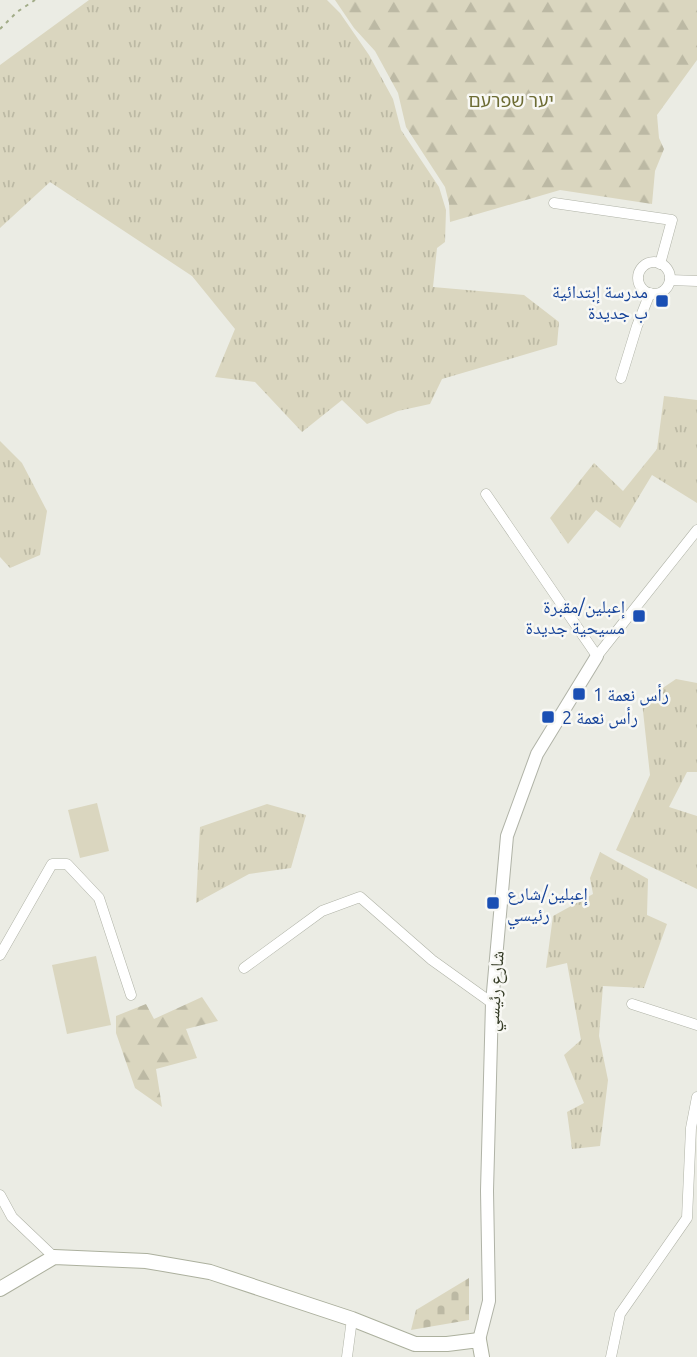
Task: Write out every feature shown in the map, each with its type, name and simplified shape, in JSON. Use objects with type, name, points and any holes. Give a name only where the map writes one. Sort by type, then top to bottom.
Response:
[{"type":"main road","points":[[0,1289],[54,1257],[146,1261],[210,1272],[352,1319],[415,1344],[447,1344],[479,1339],[482,1357]]},
{"type":"street","points":[[554,203],[672,220],[660,264]]},
{"type":"street","points":[[660,264],[667,270],[670,280],[660,293],[650,293],[639,283],[639,273],[645,265],[660,264]]},
{"type":"street","points":[[670,280],[697,281]]},
{"type":"street","points":[[621,378],[636,326],[650,293]]},
{"type":"street","points":[[486,494],[597,656]]},
{"type":"street","name":"شارع رئيسي","points":[[479,1339],[489,1301],[487,1191],[492,1003],[507,836],[537,754],[597,656],[697,530]]},
{"type":"street","points":[[0,955],[51,864],[67,864],[99,898],[131,995]]},
{"type":"street","points":[[244,968],[322,911],[360,897],[432,960],[492,1003]]},
{"type":"street","points":[[632,1004],[697,1025]]},
{"type":"street","points":[[611,1357],[620,1314],[687,1218],[691,1128],[697,1097]]},
{"type":"street","points":[[0,1195],[12,1217],[54,1257]]},
{"type":"street","points":[[347,1357],[352,1319]]},
{"type":"path","points":[[0,29],[17,12],[35,0]]},
{"type":"green space","points":[[89,0],[327,0],[340,13],[369,55],[393,99],[401,130],[439,187],[446,210],[445,242],[437,248],[433,287],[524,295],[559,322],[557,345],[442,379],[430,404],[398,411],[367,424],[342,400],[302,432],[255,382],[215,377],[235,329],[192,276],[50,182],[0,228],[0,65]]},
{"type":"green space","name":"יער שפרעם","points":[[335,0],[697,0],[697,60],[657,115],[659,138],[664,149],[655,171],[652,204],[560,190],[450,222],[445,187],[406,127],[398,93],[375,51],[354,28]]},
{"type":"green space","points":[[664,396],[697,400],[697,503],[652,475],[620,528],[596,510],[568,544],[550,518],[594,463],[623,491],[657,449]]},
{"type":"green space","points":[[0,441],[22,463],[47,511],[40,555],[10,568],[0,557]]},
{"type":"green space","points":[[676,679],[697,683],[697,772],[687,772],[669,807],[697,816],[697,889],[616,850],[650,775],[642,702]]},
{"type":"green space","points":[[97,803],[109,851],[80,858],[68,810]]},
{"type":"green space","points":[[267,804],[306,815],[291,868],[249,874],[196,903],[200,827]]},
{"type":"green space","points":[[600,852],[648,879],[647,915],[667,924],[644,988],[603,986],[599,1036],[608,1080],[600,1146],[572,1149],[567,1112],[584,1103],[564,1055],[581,1040],[567,963],[546,968],[553,916],[593,894],[590,878]]},
{"type":"green space","points":[[96,956],[111,1025],[67,1034],[52,965]]},
{"type":"green space","points":[[202,997],[218,1021],[186,1029],[197,1058],[156,1069],[162,1107],[135,1088],[116,1033],[116,1016],[146,1004],[154,1019]]},
{"type":"green space","points":[[469,1278],[469,1320],[411,1330],[416,1310]]},
{"type":"place","name":"مدرسة إبتدائية ب جديدة","points":[[662,301]]},
{"type":"place","name":"إعبلين/مقبرة مسيحية جديدة","points":[[639,616]]},
{"type":"place","name":"رأس نعمة 1","points":[[579,694]]},
{"type":"place","name":"رأس نعمة 2","points":[[548,717]]},
{"type":"place","name":"إعبلين/شارع رئيسي","points":[[493,903]]}]
